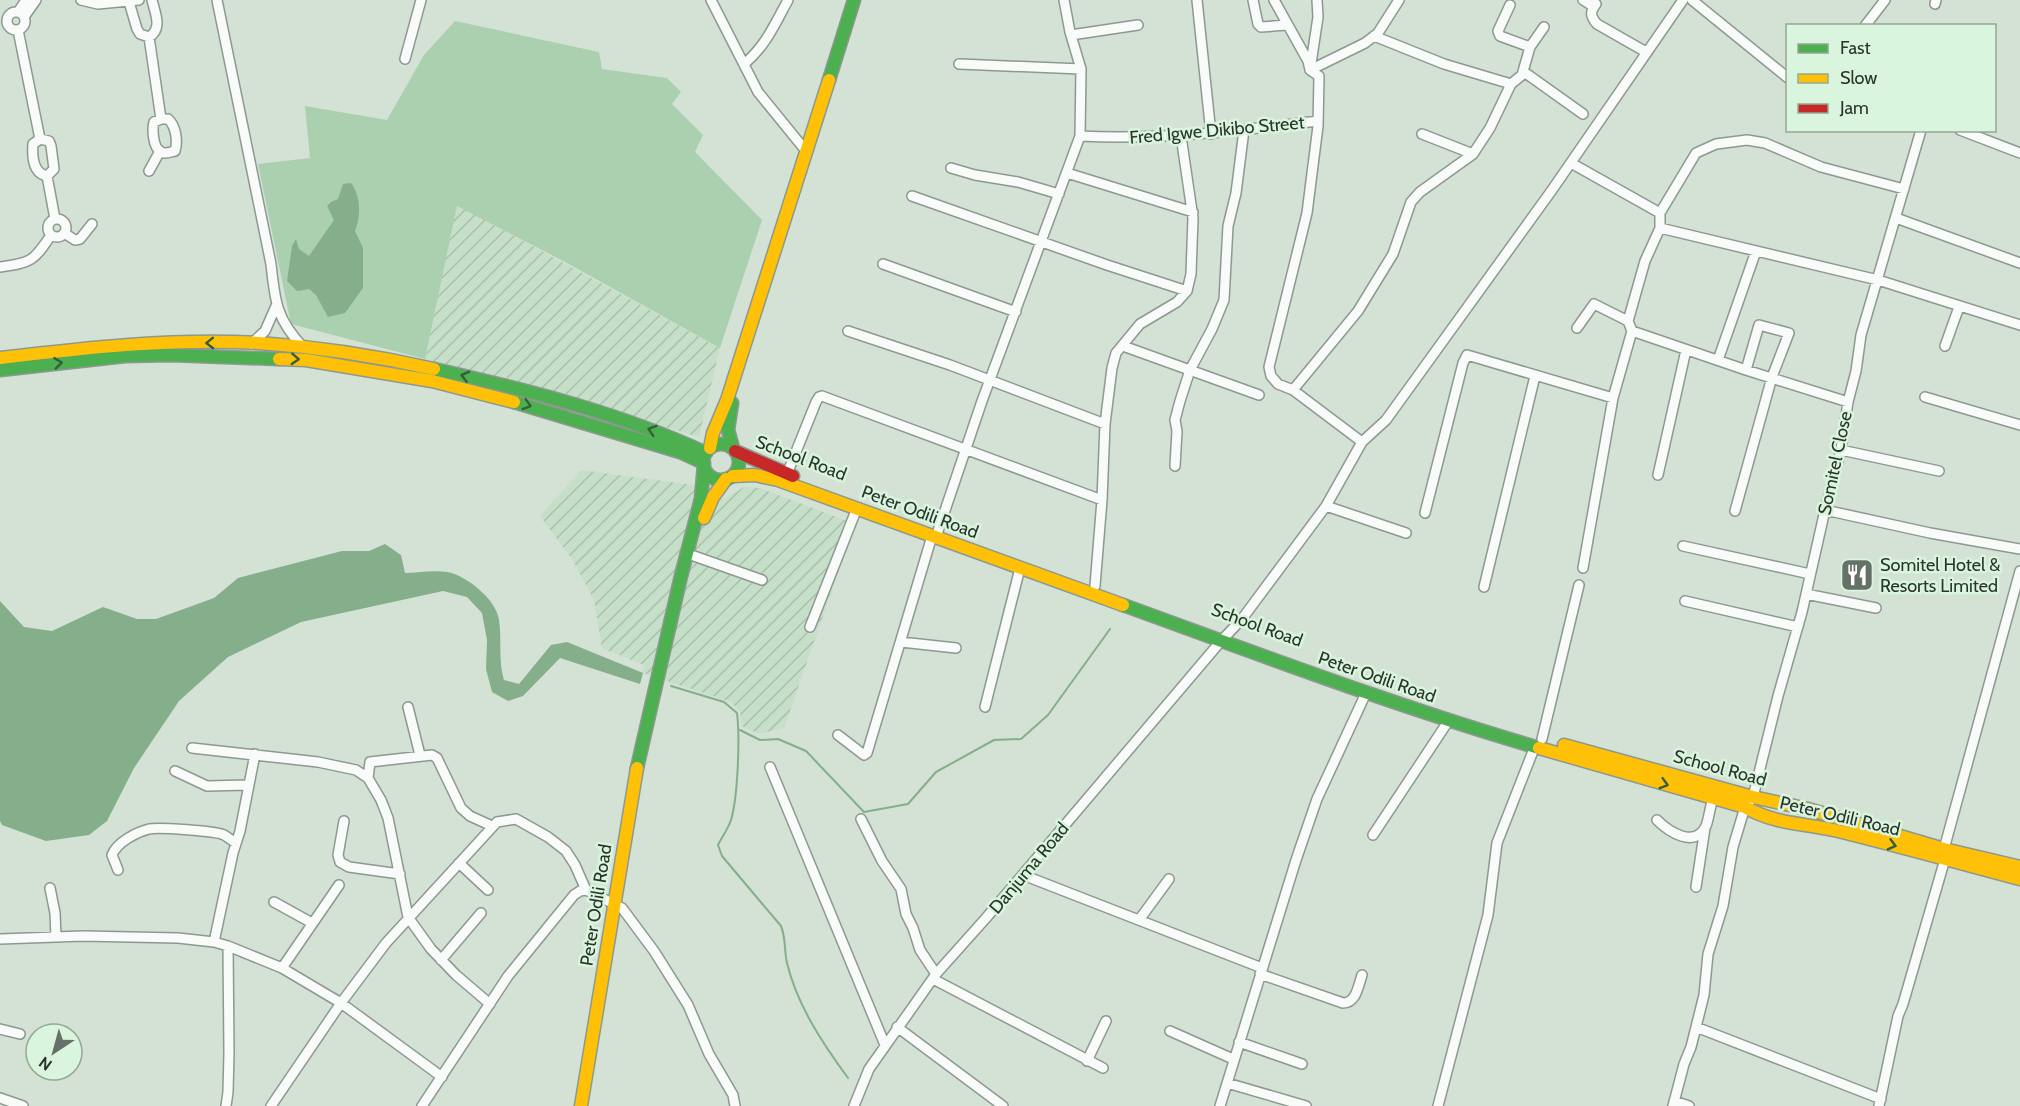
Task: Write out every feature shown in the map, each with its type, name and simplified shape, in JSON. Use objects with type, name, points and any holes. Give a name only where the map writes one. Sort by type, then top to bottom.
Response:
[{"type":"main road","points":[[706,457],[709,475],[714,478],[730,477],[739,465],[728,430],[732,402],[729,393],[854,0]]},
{"type":"main road","points":[[0,358],[123,345],[218,342],[303,347],[353,354],[506,386],[598,411],[661,432],[706,457]]},
{"type":"main road","points":[[0,370],[125,356],[171,354],[306,360],[432,381],[519,403],[680,452],[706,457],[722,444],[734,450]]},
{"type":"main road","name":"Peter Odili Road","points":[[591,1106],[637,766],[701,499],[706,457],[713,429],[728,405],[729,393]]},
{"type":"main road","name":"School Road","points":[[734,450],[787,474],[936,534],[1095,586],[1225,637],[1538,743],[1808,809],[1945,854],[2020,867]]},
{"type":"main road","name":"Peter Odili Road","points":[[581,1106],[618,905],[666,673],[694,556],[709,505],[730,477],[765,476],[936,534],[1020,568],[1225,637],[1366,693],[1449,720],[1538,743],[1745,807],[1759,815],[1786,823],[1834,830],[1945,854],[2020,879]]},
{"type":"street","points":[[17,15],[26,0]]},
{"type":"street","points":[[0,10],[17,15],[25,25],[18,30],[10,28],[7,22],[17,15],[36,0]]},
{"type":"street","points":[[81,0],[98,4],[139,0]]},
{"type":"street","points":[[149,37],[158,27],[152,0]]},
{"type":"street","points":[[217,0],[271,264],[276,306],[289,331],[303,347]]},
{"type":"street","points":[[405,59],[421,0]]},
{"type":"street","points":[[711,0],[758,92],[806,151]]},
{"type":"street","points":[[744,64],[757,53],[764,43],[788,0]]},
{"type":"street","points":[[838,735],[866,755],[936,534],[1080,136],[1081,69],[1064,0]]},
{"type":"street","points":[[1197,0],[1211,134]]},
{"type":"street","points":[[1253,0],[1258,24],[1261,27],[1287,25]]},
{"type":"street","points":[[1274,0],[1308,61],[1310,70],[1319,76],[1318,121],[1308,213],[1269,367],[1278,384],[1293,390],[1362,442]]},
{"type":"street","points":[[1310,70],[1318,17],[1317,0]]},
{"type":"street","points":[[1310,70],[1365,43],[1378,33],[1399,0]]},
{"type":"street","points":[[1583,0],[1591,5],[1596,4],[1591,12],[1591,18],[1597,24],[1646,52]]},
{"type":"street","name":"Danjuma Road","points":[[854,1106],[869,1070],[934,977],[1242,620],[1326,506],[1362,442],[1386,420],[1571,163],[1683,0]]},
{"type":"street","points":[[1692,0],[1786,76]]},
{"type":"street","points":[[1867,24],[1885,0]]},
{"type":"street","points":[[129,2],[136,30],[149,37]]},
{"type":"street","points":[[1510,5],[1498,31],[1500,36],[1530,47]]},
{"type":"street","points":[[1071,35],[1138,25]]},
{"type":"street","points":[[1293,390],[1358,311],[1393,254],[1411,202],[1420,192],[1473,154],[1490,128],[1511,84],[1524,72],[1530,47],[1544,27]]},
{"type":"street","points":[[18,30],[40,138]]},
{"type":"street","points":[[1374,36],[1444,63],[1511,84]]},
{"type":"street","points":[[149,37],[161,119]]},
{"type":"street","points":[[959,64],[1081,69]]},
{"type":"street","points":[[1524,72],[1583,114]]},
{"type":"street","points":[[168,119],[172,123],[177,144],[175,151],[160,152],[152,129],[154,122],[168,119]]},
{"type":"street","name":"Fred Igwe Dikibo Street","points":[[1080,136],[1129,138],[1181,136],[1318,121]]},
{"type":"street","points":[[1176,466],[1175,420],[1190,370],[1212,329],[1224,300],[1228,226],[1236,193],[1244,130]]},
{"type":"street","name":"Somitel Close","points":[[1753,796],[1798,627],[1841,450],[1861,335],[1920,132]]},
{"type":"street","points":[[1965,132],[2020,153]]},
{"type":"street","points":[[1422,134],[1473,154]]},
{"type":"street","points":[[1095,586],[1105,424],[1116,353],[1140,324],[1177,302],[1187,291],[1191,274],[1193,212],[1181,136]]},
{"type":"street","points":[[40,138],[32,148],[36,169],[46,176]]},
{"type":"street","points":[[40,138],[49,141],[51,146],[54,169],[46,176]]},
{"type":"street","points":[[1583,568],[1613,398],[1632,331],[1628,321],[1645,261],[1660,228],[1660,213],[1696,153],[1716,144],[1747,140],[1765,143],[1821,167],[1904,189]]},
{"type":"street","points":[[149,171],[160,152]]},
{"type":"street","points":[[1571,163],[1660,213]]},
{"type":"street","points":[[951,168],[975,175],[1018,182],[1059,194]]},
{"type":"street","points":[[1067,173],[1193,212]]},
{"type":"street","points":[[46,176],[55,219]]},
{"type":"street","points":[[912,196],[1187,291]]},
{"type":"street","points":[[1896,218],[2020,263]]},
{"type":"street","points":[[59,219],[64,223],[64,233],[58,237],[51,235],[48,232],[48,226],[51,221],[59,219]]},
{"type":"street","points":[[64,233],[75,240],[80,239],[92,224]]},
{"type":"street","points":[[1660,228],[1878,280],[2020,325]]},
{"type":"street","points":[[0,267],[25,263],[33,259],[51,235]]},
{"type":"street","points":[[1718,360],[1756,251]]},
{"type":"street","points":[[883,264],[1016,312]]},
{"type":"street","points":[[1577,328],[1594,304],[1628,321]]},
{"type":"street","points":[[251,344],[265,331],[276,306]]},
{"type":"street","points":[[1945,346],[1959,307]]},
{"type":"street","points":[[1735,511],[1773,377],[1789,333],[1759,326],[1746,370]]},
{"type":"street","points":[[848,331],[950,365],[1105,424]]},
{"type":"street","points":[[1632,331],[1848,402]]},
{"type":"street","points":[[1123,346],[1259,395]]},
{"type":"street","points":[[1658,475],[1686,350]]},
{"type":"street","points":[[1425,513],[1463,363],[1467,355],[1613,398]]},
{"type":"street","points":[[1484,587],[1535,376]]},
{"type":"street","points":[[787,474],[816,402],[822,396],[1102,500]]},
{"type":"street","points":[[1925,397],[2020,425]]},
{"type":"street","points":[[1841,450],[1939,471]]},
{"type":"street","points":[[1326,506],[1406,533]]},
{"type":"street","points":[[810,627],[856,508]]},
{"type":"street","points":[[1825,510],[2020,549]]},
{"type":"street","points":[[1683,546],[1810,574]]},
{"type":"street","points":[[694,556],[762,580]]},
{"type":"street","points":[[985,707],[1020,568]]},
{"type":"street","points":[[1696,1028],[1880,1103],[1898,1016],[1904,1005],[2020,571]]},
{"type":"street","points":[[1438,1106],[1488,915],[1497,843],[1538,743],[1579,585]]},
{"type":"street","points":[[1806,594],[1876,608]]},
{"type":"street","points":[[1685,601],[1798,627]]},
{"type":"street","points":[[901,642],[956,648]]},
{"type":"street","points":[[1220,1106],[1317,799],[1366,693]]},
{"type":"street","points":[[408,707],[420,755]]},
{"type":"street","points":[[1373,835],[1449,720]]},
{"type":"street","points":[[192,748],[318,762],[356,770],[368,778],[388,818],[408,917],[441,960],[490,1004]]},
{"type":"street","points":[[214,942],[255,754]]},
{"type":"street","points":[[368,778],[370,762],[432,755],[437,758],[461,808],[470,816],[492,826]]},
{"type":"street","points":[[770,767],[885,1045]]},
{"type":"street","points":[[175,771],[207,786],[248,785]]},
{"type":"street","points":[[1689,1106],[1674,1104],[1704,994],[1708,954],[1723,906],[1733,847],[1745,807],[1753,796]]},
{"type":"street","points":[[1696,887],[1708,810],[1713,798]]},
{"type":"street","points":[[271,1106],[341,1003],[386,943],[497,822],[516,819],[548,837],[566,852],[575,865],[586,890]]},
{"type":"street","points":[[861,819],[882,861],[901,889],[906,914],[920,950],[934,977],[1103,1068]]},
{"type":"street","points":[[344,820],[338,855],[340,862],[349,867],[400,874]]},
{"type":"street","points":[[1657,820],[1678,836],[1690,838],[1701,833],[1705,828]]},
{"type":"street","points":[[117,870],[112,855],[114,849],[127,839],[150,828],[213,832],[224,835],[236,843]]},
{"type":"street","points":[[459,863],[488,890]]},
{"type":"street","points":[[1023,875],[1343,1003],[1353,1000],[1362,975]]},
{"type":"street","points":[[1139,920],[1169,879]]},
{"type":"street","points":[[282,968],[339,885]]},
{"type":"street","points":[[50,888],[55,913],[56,937]]},
{"type":"street","points":[[422,1106],[508,976],[574,895],[586,890],[618,905],[654,951],[688,1005],[709,1054],[733,1095],[735,1106]]},
{"type":"street","points":[[274,902],[312,923]]},
{"type":"street","points":[[441,960],[481,913]]},
{"type":"street","points":[[0,939],[178,938],[228,946],[282,968],[341,1003],[442,1077]]},
{"type":"street","points":[[225,1106],[228,1092],[228,946]]},
{"type":"street","points":[[1087,1060],[1106,1021]]},
{"type":"street","points":[[897,1028],[1003,1106]]},
{"type":"street","points":[[0,1029],[20,1034]]},
{"type":"street","points":[[1170,1031],[1233,1059]]},
{"type":"street","points":[[1239,1042],[1302,1064]]},
{"type":"street","points":[[1227,1083],[1306,1106]]},
{"type":"street","points":[[0,1098],[23,1106]]},
{"type":"shaded area","points":[[455,21],[599,52],[602,69],[667,78],[681,92],[672,104],[703,135],[695,152],[762,220],[720,348],[565,262],[457,206],[425,359],[291,324],[258,164],[310,158],[305,106],[387,120],[424,55]]},
{"type":"shaded area","points":[[351,183],[357,194],[359,206],[355,231],[363,248],[363,288],[345,313],[328,317],[316,295],[309,289],[297,291],[287,281],[292,246],[296,239],[299,249],[309,256],[334,220],[327,206],[338,199],[343,184]]},
{"type":"shaded area","points":[[457,205],[720,348],[699,437],[425,359]]},
{"type":"shaded area","points":[[581,470],[693,485],[725,499],[744,487],[760,488],[855,524],[784,728],[759,734],[742,726],[740,712],[731,702],[643,673],[644,665],[602,648],[594,600],[572,559],[540,516]]},
{"type":"shaded area","points":[[385,544],[401,555],[405,573],[437,571],[455,574],[471,583],[487,597],[493,604],[499,620],[504,680],[519,684],[551,645],[567,642],[643,673],[640,684],[560,658],[523,696],[508,701],[492,692],[486,669],[487,640],[482,613],[467,597],[443,591],[301,622],[228,657],[179,701],[134,768],[107,821],[89,835],[46,841],[2,825],[0,821],[0,601],[24,627],[52,631],[103,607],[137,619],[156,619],[214,598],[238,578],[342,551],[369,551]]},
{"type":"waterway","points":[[740,730],[760,740],[778,739],[806,751],[864,812],[908,804],[936,772],[994,740],[1021,739],[1048,715],[1110,629]]},
{"type":"waterway","points":[[671,686],[724,702],[737,713],[738,752],[735,797],[731,820],[718,845],[722,856],[781,926],[787,963],[797,994],[820,1038],[848,1078]]},
{"type":"traffic: fast","points":[[829,80],[854,0]]},
{"type":"traffic: fast","points":[[0,370],[125,356],[171,355],[279,359]]},
{"type":"traffic: fast","points":[[434,369],[504,385],[607,414],[706,453]]},
{"type":"traffic: fast","points":[[514,402],[680,452],[704,463]]},
{"type":"traffic: fast","points":[[732,403],[728,430],[733,448]]},
{"type":"traffic: fast","points":[[721,444],[734,449],[739,462],[734,475],[721,480],[708,475],[703,462],[708,449],[721,444]]},
{"type":"traffic: fast","points":[[637,768],[701,499],[704,465]]},
{"type":"traffic: fast","points":[[1123,605],[1382,698],[1539,748]]},
{"type":"traffic: slow","points":[[710,448],[829,80]]},
{"type":"traffic: slow","points":[[0,358],[129,345],[227,342],[325,350],[434,369]]},
{"type":"traffic: slow","points":[[279,359],[306,360],[432,381],[514,402]]},
{"type":"traffic: slow","points":[[733,476],[755,475],[778,480],[1123,605]]},
{"type":"traffic: slow","points":[[704,518],[713,497],[726,479]]},
{"type":"traffic: slow","points":[[1564,745],[1753,797],[1808,809],[1944,849],[2020,867]]},
{"type":"traffic: slow","points":[[1539,748],[1745,807],[1779,820],[1838,831],[2020,879]]},
{"type":"traffic: slow","points":[[581,1106],[637,768]]},
{"type":"traffic: jam","points":[[735,451],[793,476]]},
{"type":"place","name":"Somitel Hotel & Resorts Limited","points":[[1857,575]]}]
